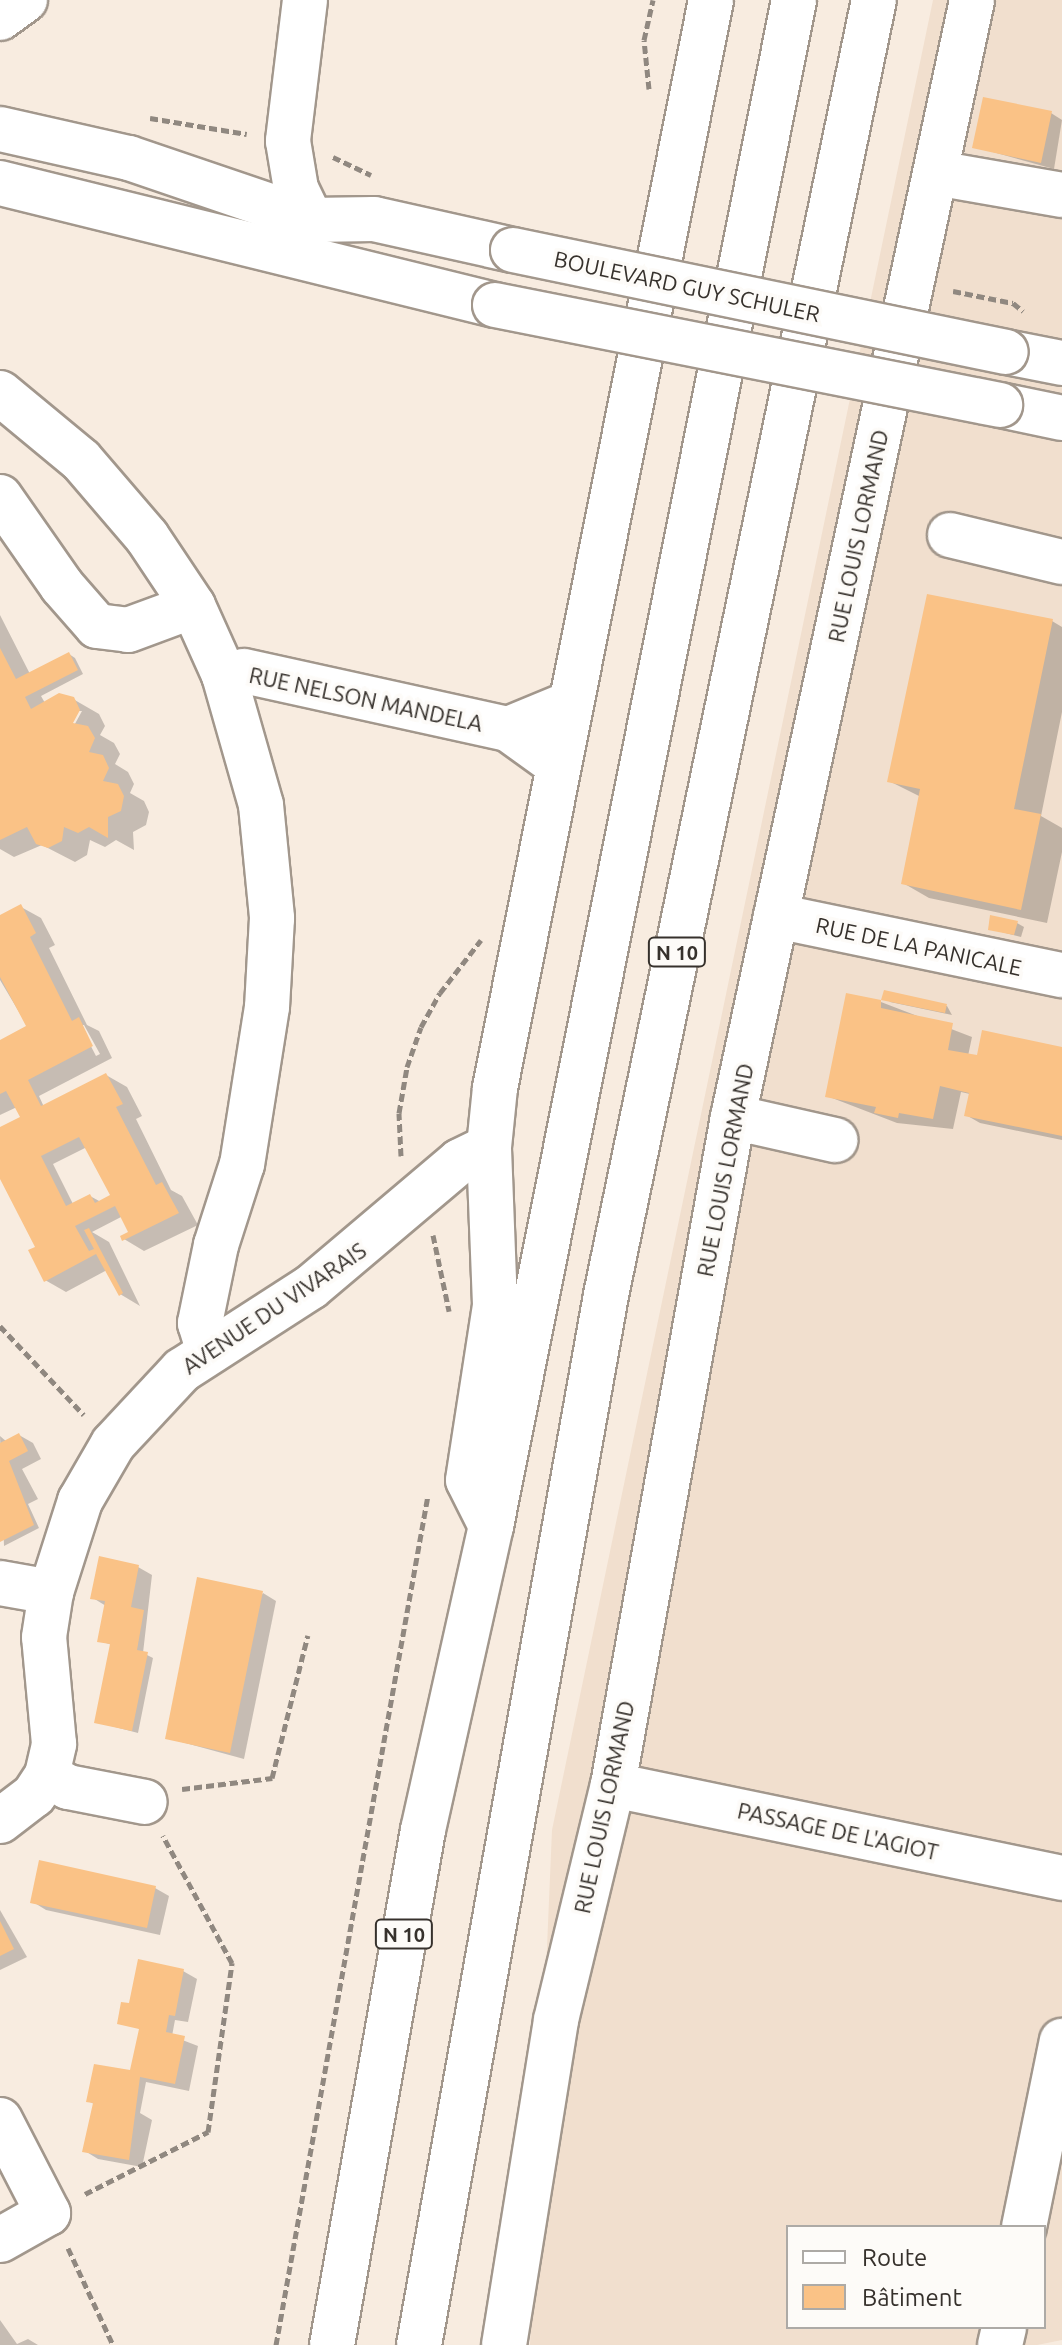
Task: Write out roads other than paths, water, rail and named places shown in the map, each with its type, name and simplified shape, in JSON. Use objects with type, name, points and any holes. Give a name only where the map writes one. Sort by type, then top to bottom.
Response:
[{"type":"main road","points":[[0,18],[25,0]]},
{"type":"main road","points":[[20,188],[103,193],[203,214],[311,220],[296,189],[288,141],[305,0]]},
{"type":"main road","name":"N 10","points":[[332,2345],[423,1830],[491,1526],[794,0]]},
{"type":"main road","name":"N 10","points":[[419,2345],[606,1295],[874,0]]},
{"type":"main road","name":"RUE LOUIS LORMAND","points":[[504,2345],[556,2020],[613,1785],[733,1117],[972,0]]},
{"type":"main road","points":[[491,1526],[468,1480],[495,1305],[489,1147],[495,1088],[707,6]]},
{"type":"main road","name":"BOULEVARD GUY SCHULER","points":[[0,129],[129,158],[311,220],[374,219],[1062,363]]},
{"type":"main road","points":[[936,173],[1062,195]]},
{"type":"main road","name":"BOULEVARD GUY SCHULER","points":[[20,188],[495,305],[1062,418]]},
{"type":"main road","name":"BOULEVARD GUY SCHULER","points":[[311,220],[380,277]]},
{"type":"main road","points":[[0,393],[81,460],[147,537],[193,606],[224,675],[261,805],[272,918],[260,1079],[200,1323],[208,1349]]},
{"type":"main road","points":[[0,497],[62,586],[97,626],[128,630],[193,606]]},
{"type":"main road","points":[[950,535],[1062,562]]},
{"type":"main road","name":"RUE NELSON MANDELA","points":[[224,675],[244,671],[508,729]]},
{"type":"main road","points":[[508,729],[571,703]]},
{"type":"main road","points":[[508,729],[558,765]]},
{"type":"main road","name":"RUE DE LA PANICALE","points":[[776,916],[1062,975]]},
{"type":"main road","points":[[733,1117],[835,1140]]},
{"type":"main road","name":"AVENUE DU VIVARAIS","points":[[47,1775],[54,1744],[44,1637],[51,1592],[80,1501],[113,1444],[157,1392],[208,1349],[311,1287],[460,1161],[489,1147]]},
{"type":"main road","points":[[0,1583],[51,1592]]},
{"type":"main road","points":[[0,1821],[27,1802],[47,1775],[68,1787],[145,1802]]},
{"type":"main road","name":"PASSAGE DE L'AGIOT","points":[[613,1785],[1062,1878]]},
{"type":"main road","points":[[1024,2225],[1062,2041]]},
{"type":"main road","points":[[0,2120],[48,2213],[0,2240]]}]
